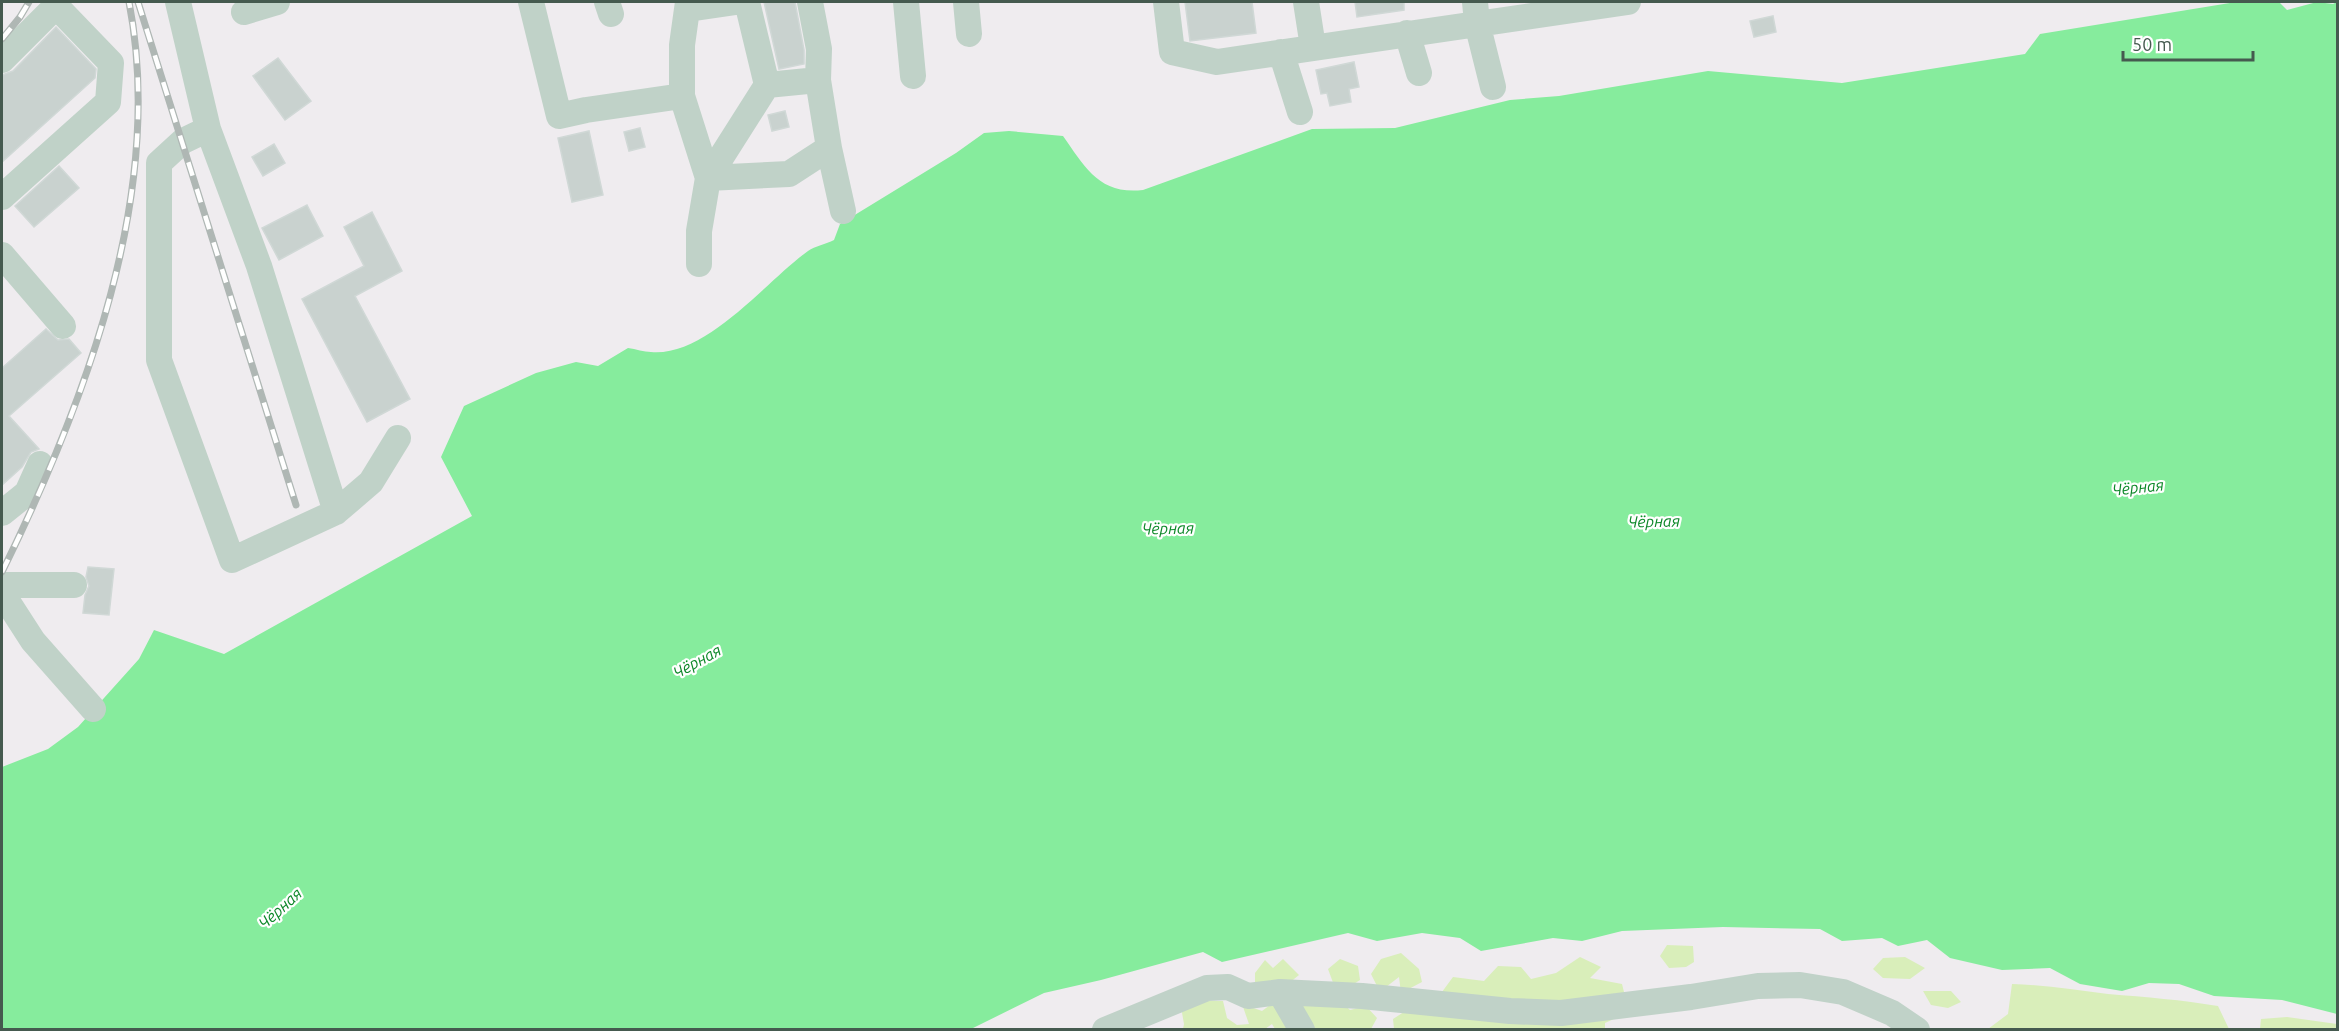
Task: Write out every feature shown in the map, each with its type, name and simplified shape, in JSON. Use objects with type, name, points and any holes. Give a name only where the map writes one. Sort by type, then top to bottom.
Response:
[{"type":"lane","points":[[177,2],[208,129],[259,266],[336,512]]},
{"type":"lane","points":[[244,12],[277,2]]},
{"type":"lane","points":[[531,2],[559,116],[681,96]]},
{"type":"lane","points":[[708,178],[681,96],[682,45],[688,5],[736,2]]},
{"type":"lane","points":[[699,264],[699,231],[708,178],[767,85],[747,2]]},
{"type":"lane","points":[[810,2],[819,49],[818,80],[829,148],[843,211]]},
{"type":"lane","points":[[906,2],[913,76]]},
{"type":"lane","points":[[966,2],[969,34]]},
{"type":"lane","points":[[1166,2],[1172,52],[1218,62],[1407,33],[1476,12],[1628,2]]},
{"type":"lane","points":[[1306,2],[1313,47]]},
{"type":"lane","points":[[2,60],[56,6],[111,63],[108,102],[2,197]]},
{"type":"lane","points":[[1476,12],[1493,87]]},
{"type":"lane","points":[[1407,33],[1419,73]]},
{"type":"lane","points":[[1281,52],[1300,112]]},
{"type":"lane","points":[[767,85],[818,80]]},
{"type":"lane","points":[[208,129],[183,141],[159,163],[159,360],[232,560],[336,512],[371,482],[398,438]]},
{"type":"lane","points":[[708,178],[789,174],[829,148]]},
{"type":"lane","points":[[2,255],[63,326]]},
{"type":"lane","points":[[2,513],[27,493],[40,464]]},
{"type":"lane","points":[[74,585],[4,593],[33,640],[93,709]]},
{"type":"lane","points":[[1105,1029],[1208,988],[1228,987],[1248,996],[1280,992],[1362,996],[1510,1011],[1561,1013],[1680,999],[1758,986],[1800,986],[1843,992],[1892,1013],[1917,1029]]},
{"type":"lane","points":[[1280,992],[1302,1029]]},
{"type":"shaded area","points":[[1667,945],[1693,946],[1694,962],[1686,967],[1669,968],[1660,956]]},
{"type":"shaded area","points":[[1401,953],[1419,969],[1422,982],[1401,993],[1399,977],[1386,987],[1377,986],[1371,974],[1381,959]]},
{"type":"shaded area","points":[[1580,957],[1601,967],[1590,978],[1622,984],[1625,996],[1565,1010],[1439,996],[1453,977],[1484,981],[1498,966],[1521,967],[1531,979],[1556,973]]},
{"type":"shaded area","points":[[1905,957],[1925,968],[1910,979],[1883,978],[1873,969],[1883,958]]},
{"type":"shaded area","points":[[1283,959],[1299,975],[1284,987],[1271,980],[1272,997],[1290,1029],[1275,1029],[1272,1024],[1265,1029],[1183,1029],[1181,1007],[1194,1001],[1223,1001],[1227,1018],[1237,1025],[1249,1024],[1242,1004],[1262,1011],[1270,1005],[1255,994],[1255,973],[1265,960],[1273,968]]},
{"type":"shaded area","points":[[1340,959],[1358,966],[1360,980],[1346,989],[1335,988],[1328,969]]},
{"type":"shaded area","points":[[2012,984],[2218,1006],[2229,1029],[1988,1029],[2008,1014]]},
{"type":"shaded area","points":[[1923,991],[1951,991],[1961,1002],[1948,1008],[1931,1005]]},
{"type":"shaded area","points":[[1290,1001],[1340,1001],[1350,1010],[1366,1006],[1377,1018],[1371,1029],[1302,1029]]},
{"type":"shaded area","points":[[1407,1010],[1627,1013],[1605,1023],[1605,1030],[1394,1029],[1393,1019]]},
{"type":"shaded area","points":[[2287,1017],[2337,1024],[2337,1029],[2260,1029],[2261,1019]]},
{"type":"water","name":"Чёрная","points":[[2236,2],[2279,2],[2287,10],[2317,2],[2333,4],[2337,2],[2337,1014],[2282,1000],[2214,996],[2179,984],[2149,983],[2122,991],[2080,984],[2050,968],[2002,970],[1950,958],[1927,940],[1898,946],[1882,938],[1842,941],[1820,929],[1723,927],[1622,931],[1582,941],[1553,938],[1481,951],[1460,938],[1422,933],[1377,941],[1348,933],[1222,962],[1203,952],[1044,993],[971,1029],[2,1030],[2,767],[48,749],[78,727],[139,659],[154,630],[224,654],[472,516],[441,457],[464,406],[536,373],[576,362],[598,366],[628,348],[648,352],[672,350],[693,343],[735,315],[808,251],[834,240],[840,224],[956,153],[984,133],[1009,131],[1063,136],[1086,168],[1104,183],[1115,188],[1143,190],[1312,129],[1395,128],[1510,100],[1559,96],[1708,71],[1842,83],[2025,54],[2040,34]]},
{"type":"building","points":[[764,2],[795,2],[804,50],[804,64],[779,69]]},
{"type":"building","points":[[1185,2],[1252,2],[1256,33],[1190,41]]},
{"type":"building","points":[[1355,2],[1404,2],[1404,10],[1357,17]]},
{"type":"building","points":[[1773,16],[1776,32],[1754,37],[1750,21]]},
{"type":"building","points":[[56,27],[96,69],[95,78],[2,162],[2,75],[13,71]]},
{"type":"building","points":[[278,58],[311,101],[285,120],[253,76]]},
{"type":"building","points":[[1354,62],[1359,87],[1349,89],[1351,102],[1330,106],[1327,93],[1321,94],[1316,70]]},
{"type":"building","points":[[785,111],[789,127],[772,131],[768,115]]},
{"type":"building","points":[[640,128],[645,147],[629,151],[624,132]]},
{"type":"building","points":[[589,131],[603,195],[572,202],[558,138]]},
{"type":"building","points":[[274,144],[285,163],[263,176],[252,157]]},
{"type":"building","points":[[59,166],[79,188],[34,227],[15,206]]},
{"type":"building","points":[[307,205],[323,236],[279,260],[262,228]]},
{"type":"building","points":[[372,212],[402,271],[355,296],[410,399],[367,422],[302,299],[364,266],[344,227]]},
{"type":"building","points":[[46,329],[58,340],[69,339],[81,353],[9,416],[39,449],[31,452],[22,467],[2,485],[2,368]]},
{"type":"building","points":[[88,567],[114,569],[109,615],[83,613],[85,595],[89,586],[86,577]]},
{"type":"railway","points":[[2,39],[29,2]]},
{"type":"railway","points":[[2,572],[62,438],[88,367],[110,295],[127,221],[136,147],[138,74],[129,2]]},
{"type":"railway","points":[[138,2],[296,505]]}]
